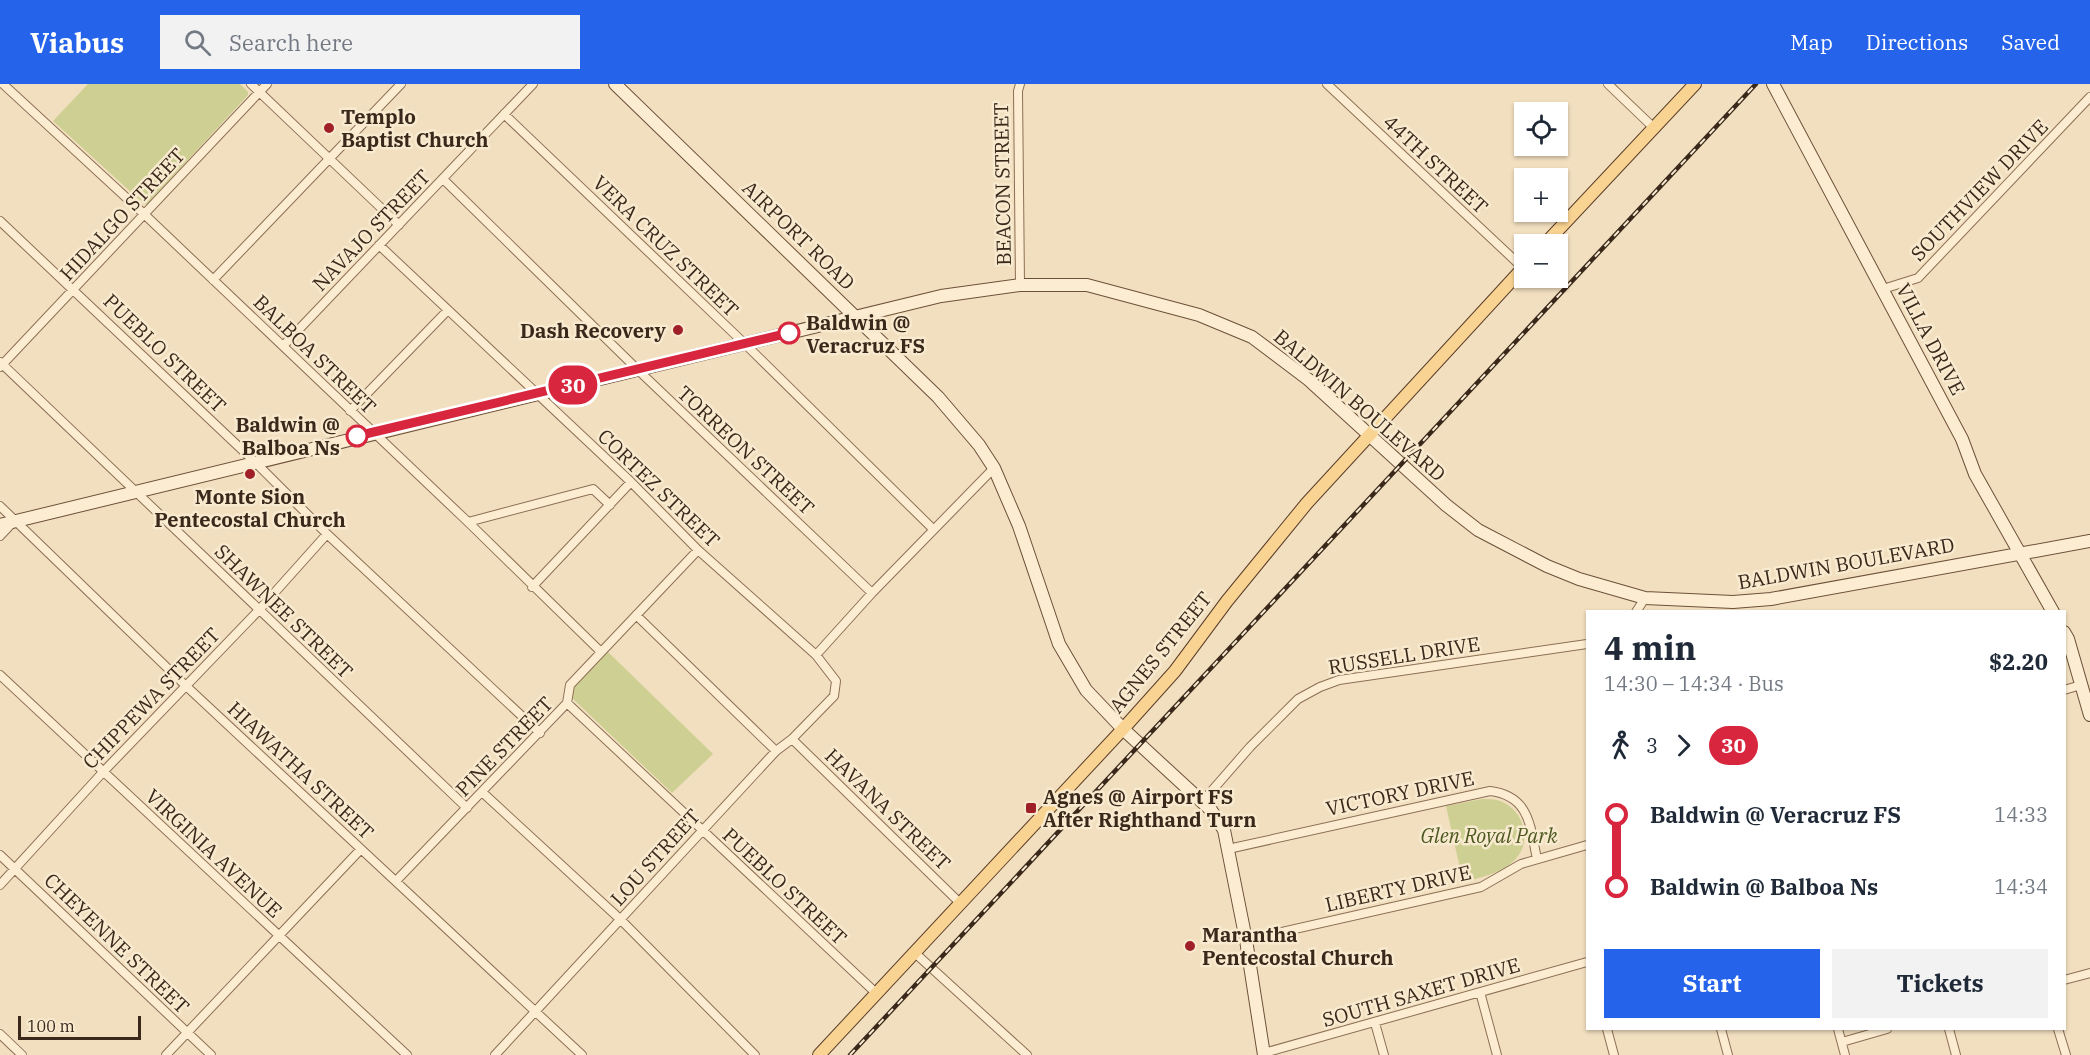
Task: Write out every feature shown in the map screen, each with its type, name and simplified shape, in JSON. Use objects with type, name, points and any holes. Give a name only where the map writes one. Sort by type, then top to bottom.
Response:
[{"type":"main road","name":"AIRPORT ROAD","points":[[615,84],[938,397],[979,445],[994,468],[1019,526],[1059,644],[1086,690],[1123,729],[1202,801],[1218,818],[1224,830],[1246,940],[1264,1054]]},
{"type":"main road","points":[[1555,234],[1695,84]]},
{"type":"main road","name":"VILLA DRIVE","points":[[1773,84],[1962,439],[1975,474],[2052,610]]},
{"type":"main road","name":"AGNES STREET","points":[[819,1055],[1123,729],[1174,671],[1227,601],[1307,503],[1514,278]]},
{"type":"main road","name":"BALDWIN BOULEVARD","points":[[0,525],[941,296],[1020,285],[1087,285],[1199,315],[1252,337],[1309,380],[1446,506],[1478,530],[1547,566],[1579,579],[1645,598],[1733,602],[1771,599],[2090,541]]},
{"type":"main road","points":[[2066,638],[2089,708]]},
{"type":"street","name":"BALBOA STREET","points":[[3,84],[283,346],[600,651]]},
{"type":"street","points":[[251,84],[399,225]]},
{"type":"street","name":"HIDALGO STREET","points":[[1,364],[267,84]]},
{"type":"street","points":[[213,280],[401,84]]},
{"type":"street","name":"NAVAJO STREET","points":[[283,346],[533,84]]},
{"type":"street","name":"BEACON STREET","points":[[1020,84],[1018,91],[1020,285]]},
{"type":"street","name":"44TH STREET","points":[[1327,84],[1514,260]]},
{"type":"street","points":[[1608,84],[1655,129]]},
{"type":"street","name":"SOUTHVIEW DRIVE","points":[[1882,289],[1918,278],[2090,97]]},
{"type":"street","name":"VERA CRUZ STREET","points":[[504,114],[745,344],[933,529]]},
{"type":"street","name":"TORREON STREET","points":[[443,179],[638,370],[872,592]]},
{"type":"street","name":"PUEBLO STREET","points":[[0,221],[255,462],[327,534],[540,733]]},
{"type":"street","name":"CORTEZ STREET","points":[[379,245],[631,482],[698,550],[816,655],[836,681]]},
{"type":"street","points":[[350,411],[448,310]]},
{"type":"street","name":"SHAWNEE STREET","points":[[1,364],[138,492],[467,808]]},
{"type":"street","points":[[816,655],[872,592],[994,468]]},
{"type":"street","points":[[532,586],[631,482]]},
{"type":"street","points":[[468,522],[593,489],[610,505]]},
{"type":"street","name":"HIAWATHA STREET","points":[[0,506],[185,685],[582,1055]]},
{"type":"street","points":[[0,536],[15,521]]},
{"type":"street","name":"CHIPPEWA STREET","points":[[0,885],[104,771],[259,610],[327,534]]},
{"type":"street","name":"PINE STREET","points":[[396,881],[540,733],[567,703],[570,686],[600,651],[698,550]]},
{"type":"street","points":[[1637,610],[1645,598]]},
{"type":"street","points":[[636,615],[776,751]]},
{"type":"street","name":"RUSSELL DRIVE","points":[[1202,801],[1250,747],[1298,699],[1320,687],[1339,680],[1586,644]]},
{"type":"street","name":"VIRGINIA AVENUE","points":[[0,675],[407,1055]]},
{"type":"street","name":"LOU STREET","points":[[495,1055],[776,751],[792,739],[834,696],[836,681]]},
{"type":"street","points":[[2066,690],[2081,686]]},
{"type":"street","name":"PUEBLO STREET","points":[[567,703],[876,993]]},
{"type":"street","name":"HAVANA STREET","points":[[792,739],[960,903]]},
{"type":"street","name":"VICTORY DRIVE","points":[[1228,849],[1490,790],[1508,795],[1527,814],[1537,859]]},
{"type":"street","points":[[482,792],[621,920],[755,1055]]},
{"type":"street","name":"LIBERTY DRIVE","points":[[1246,940],[1481,887],[1521,864],[1586,845]]},
{"type":"street","points":[[166,1055],[361,849]]},
{"type":"street","name":"CHEYENNE STREET","points":[[0,855],[211,1055]]},
{"type":"street","points":[[915,953],[1027,1055]]},
{"type":"street","name":"SOUTH SAXET DRIVE","points":[[1264,1054],[1586,962]]},
{"type":"street","points":[[2066,979],[2090,973]]},
{"type":"street","points":[[1480,992],[1497,1055]]},
{"type":"street","points":[[1375,1023],[1384,1055]]},
{"type":"street","points":[[1606,1030],[1614,1055]]},
{"type":"street","points":[[1721,1030],[1728,1055]]},
{"type":"street","points":[[1838,1030],[1845,1055]]},
{"type":"street","points":[[1842,1042],[1884,1030]]},
{"type":"street","points":[[1949,1030],[1956,1055]]},
{"type":"street","points":[[2058,1030],[2066,1055]]},
{"type":"street","points":[[0,1034],[22,1055]]},
{"type":"green space","points":[[88,84],[240,84],[248,95],[147,204],[144,204],[53,121]]},
{"type":"green space","points":[[607,651],[713,754],[672,793],[572,698],[574,685]]},
{"type":"green space","name":"Glen Royal Park","points":[[1482,799],[1500,801],[1514,810],[1522,824],[1524,841],[1518,856],[1507,867],[1463,882],[1446,806]]},
{"type":"railway","points":[[850,1055],[1756,84]]},
{"type":"bus line","name":"30","points":[[357,436],[789,333]]},
{"type":"place","name":"Templo Baptist Church","points":[[329,128]]},
{"type":"place","name":"Dash Recovery","points":[[678,330]]},
{"type":"place","name":"Baldwin @ Veracruz FS","points":[[789,333]]},
{"type":"place","name":"Baldwin @ Balboa Ns","points":[[357,436]]},
{"type":"place","name":"Monte Sion Pentecostal Church","points":[[250,474]]},
{"type":"place","name":"Agnes @ Airport FS After Righthand Turn","points":[[1031,808]]},
{"type":"place","name":"Marantha Pentecostal Church","points":[[1190,946]]}]
